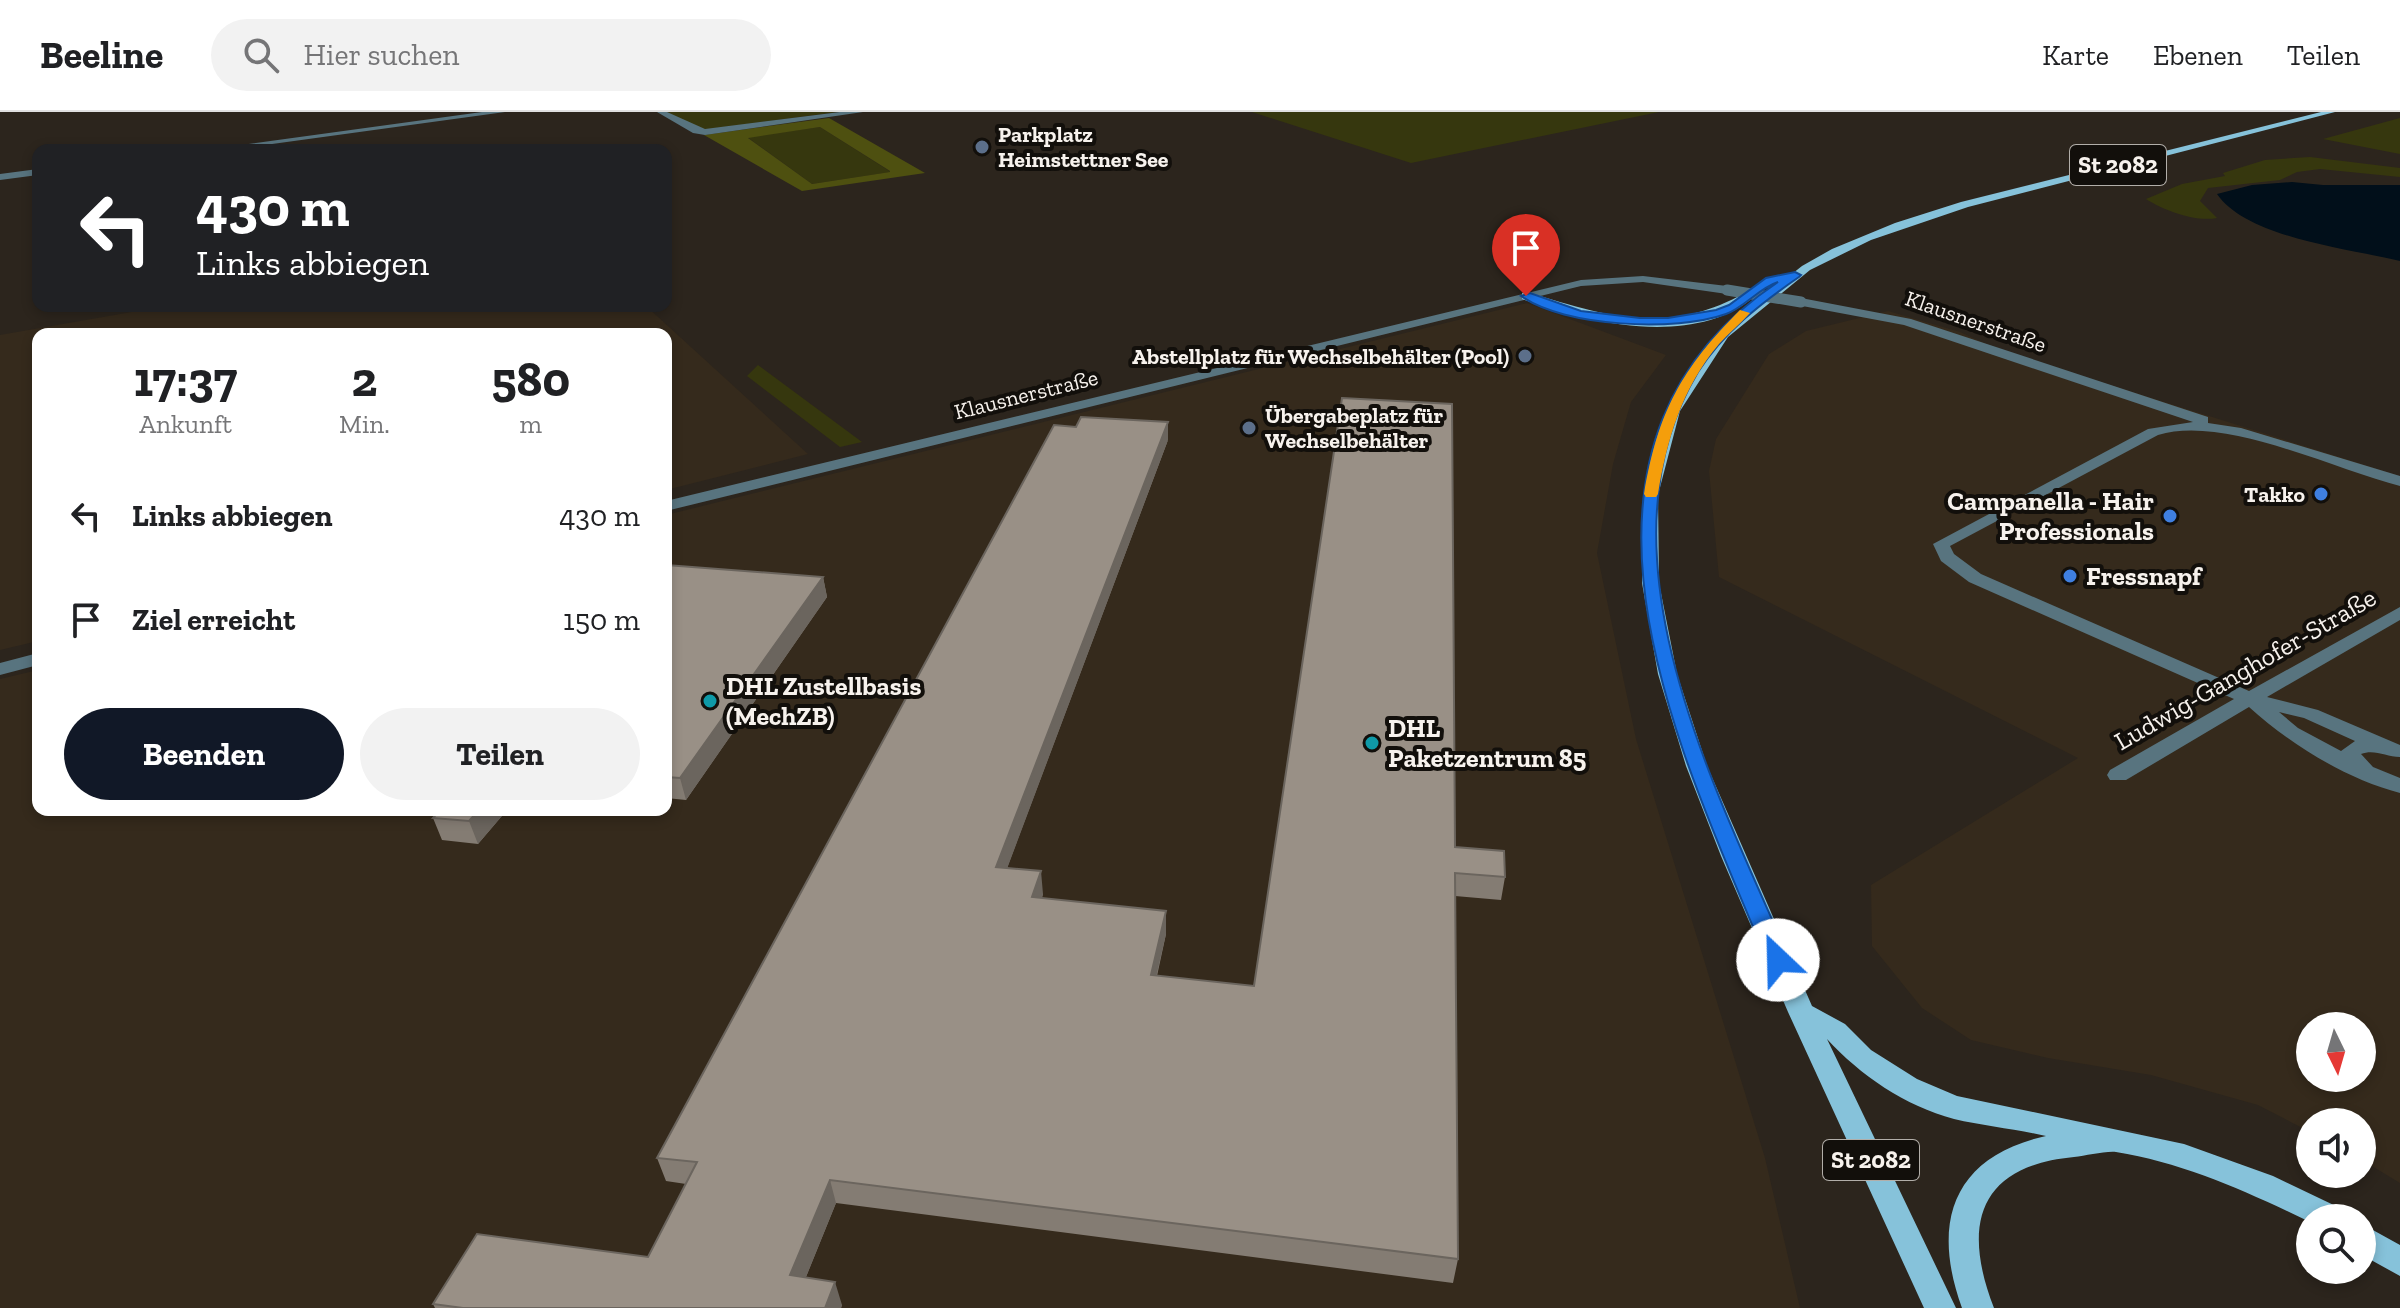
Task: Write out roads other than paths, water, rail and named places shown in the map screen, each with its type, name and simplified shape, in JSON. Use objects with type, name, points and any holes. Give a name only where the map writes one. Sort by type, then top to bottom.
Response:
[{"type":"main road","name":"St 2082","points":[[1940,1308],[1801,1012],[1709,797],[1686,735],[1662,650],[1651,593],[1647,546],[1649,503],[1658,452],[1672,408],[1715,342],[1760,299],[1795,275],[1883,232],[1956,208],[2331,112]]},
{"type":"main road","points":[[1526,296],[1579,315],[1640,322],[1668,321],[1718,313],[1733,307],[1770,281],[1795,275]]},
{"type":"main road","points":[[1801,1012],[1836,1031],[1861,1058],[1907,1087],[1953,1107],[2121,1141],[2197,1161],[2263,1185],[2302,1204]]},
{"type":"main road","points":[[1978,1308],[1971,1292],[1960,1243],[1967,1204],[1984,1176],[2016,1157],[2042,1150],[2121,1141]]},
{"type":"main road","points":[[2376,1247],[2400,1262]]},
{"type":"street","points":[[255,144],[501,112]]},
{"type":"street","points":[[661,112],[696,131],[705,132],[859,112]]},
{"type":"street","points":[[0,177],[32,173]]},
{"type":"street","name":"Klausnerstraße","points":[[672,505],[1526,296],[1581,283],[1624,279],[1659,280],[1727,290],[1916,325],[2013,360],[2236,431]]},
{"type":"street","name":"Klausnerstraße","points":[[2132,398],[2147,405],[2165,428]]},
{"type":"street","points":[[2398,751],[2311,714],[2250,699],[1975,578],[1947,557],[1941,544],[2165,428],[2192,425],[2236,431],[2400,481]]},
{"type":"street","name":"Ludwig-Ganghofer-Straße","points":[[2118,775],[2400,612]]},
{"type":"street","points":[[0,669],[32,661]]},
{"type":"street","points":[[2250,699],[2291,732],[2365,772],[2400,786]]},
{"type":"street","points":[[2365,772],[2353,761],[2351,752],[2354,748],[2376,746],[2398,751]]},
{"type":"water","points":[[2292,182],[2400,185],[2400,261],[2301,240],[2275,231],[2231,209],[2217,194],[2252,185]]},
{"type":"place","name":"Parkplatz Heimstettner See","points":[[982,147]]},
{"type":"place","name":"Abstellplatz für Wechselbehälter (Pool)","points":[[1525,356]]},
{"type":"place","name":"Übergabeplatz für Wechselbehälter","points":[[1249,428]]},
{"type":"place","name":"Takko","points":[[2321,494]]},
{"type":"place","name":"Campanella - Hair Professionals","points":[[2170,516]]},
{"type":"place","name":"Fressnapf","points":[[2070,576]]},
{"type":"place","name":"DHL Zustellbasis (MechZB)","points":[[710,701]]},
{"type":"place","name":"DHL Paketzentrum 85","points":[[1372,743]]}]
